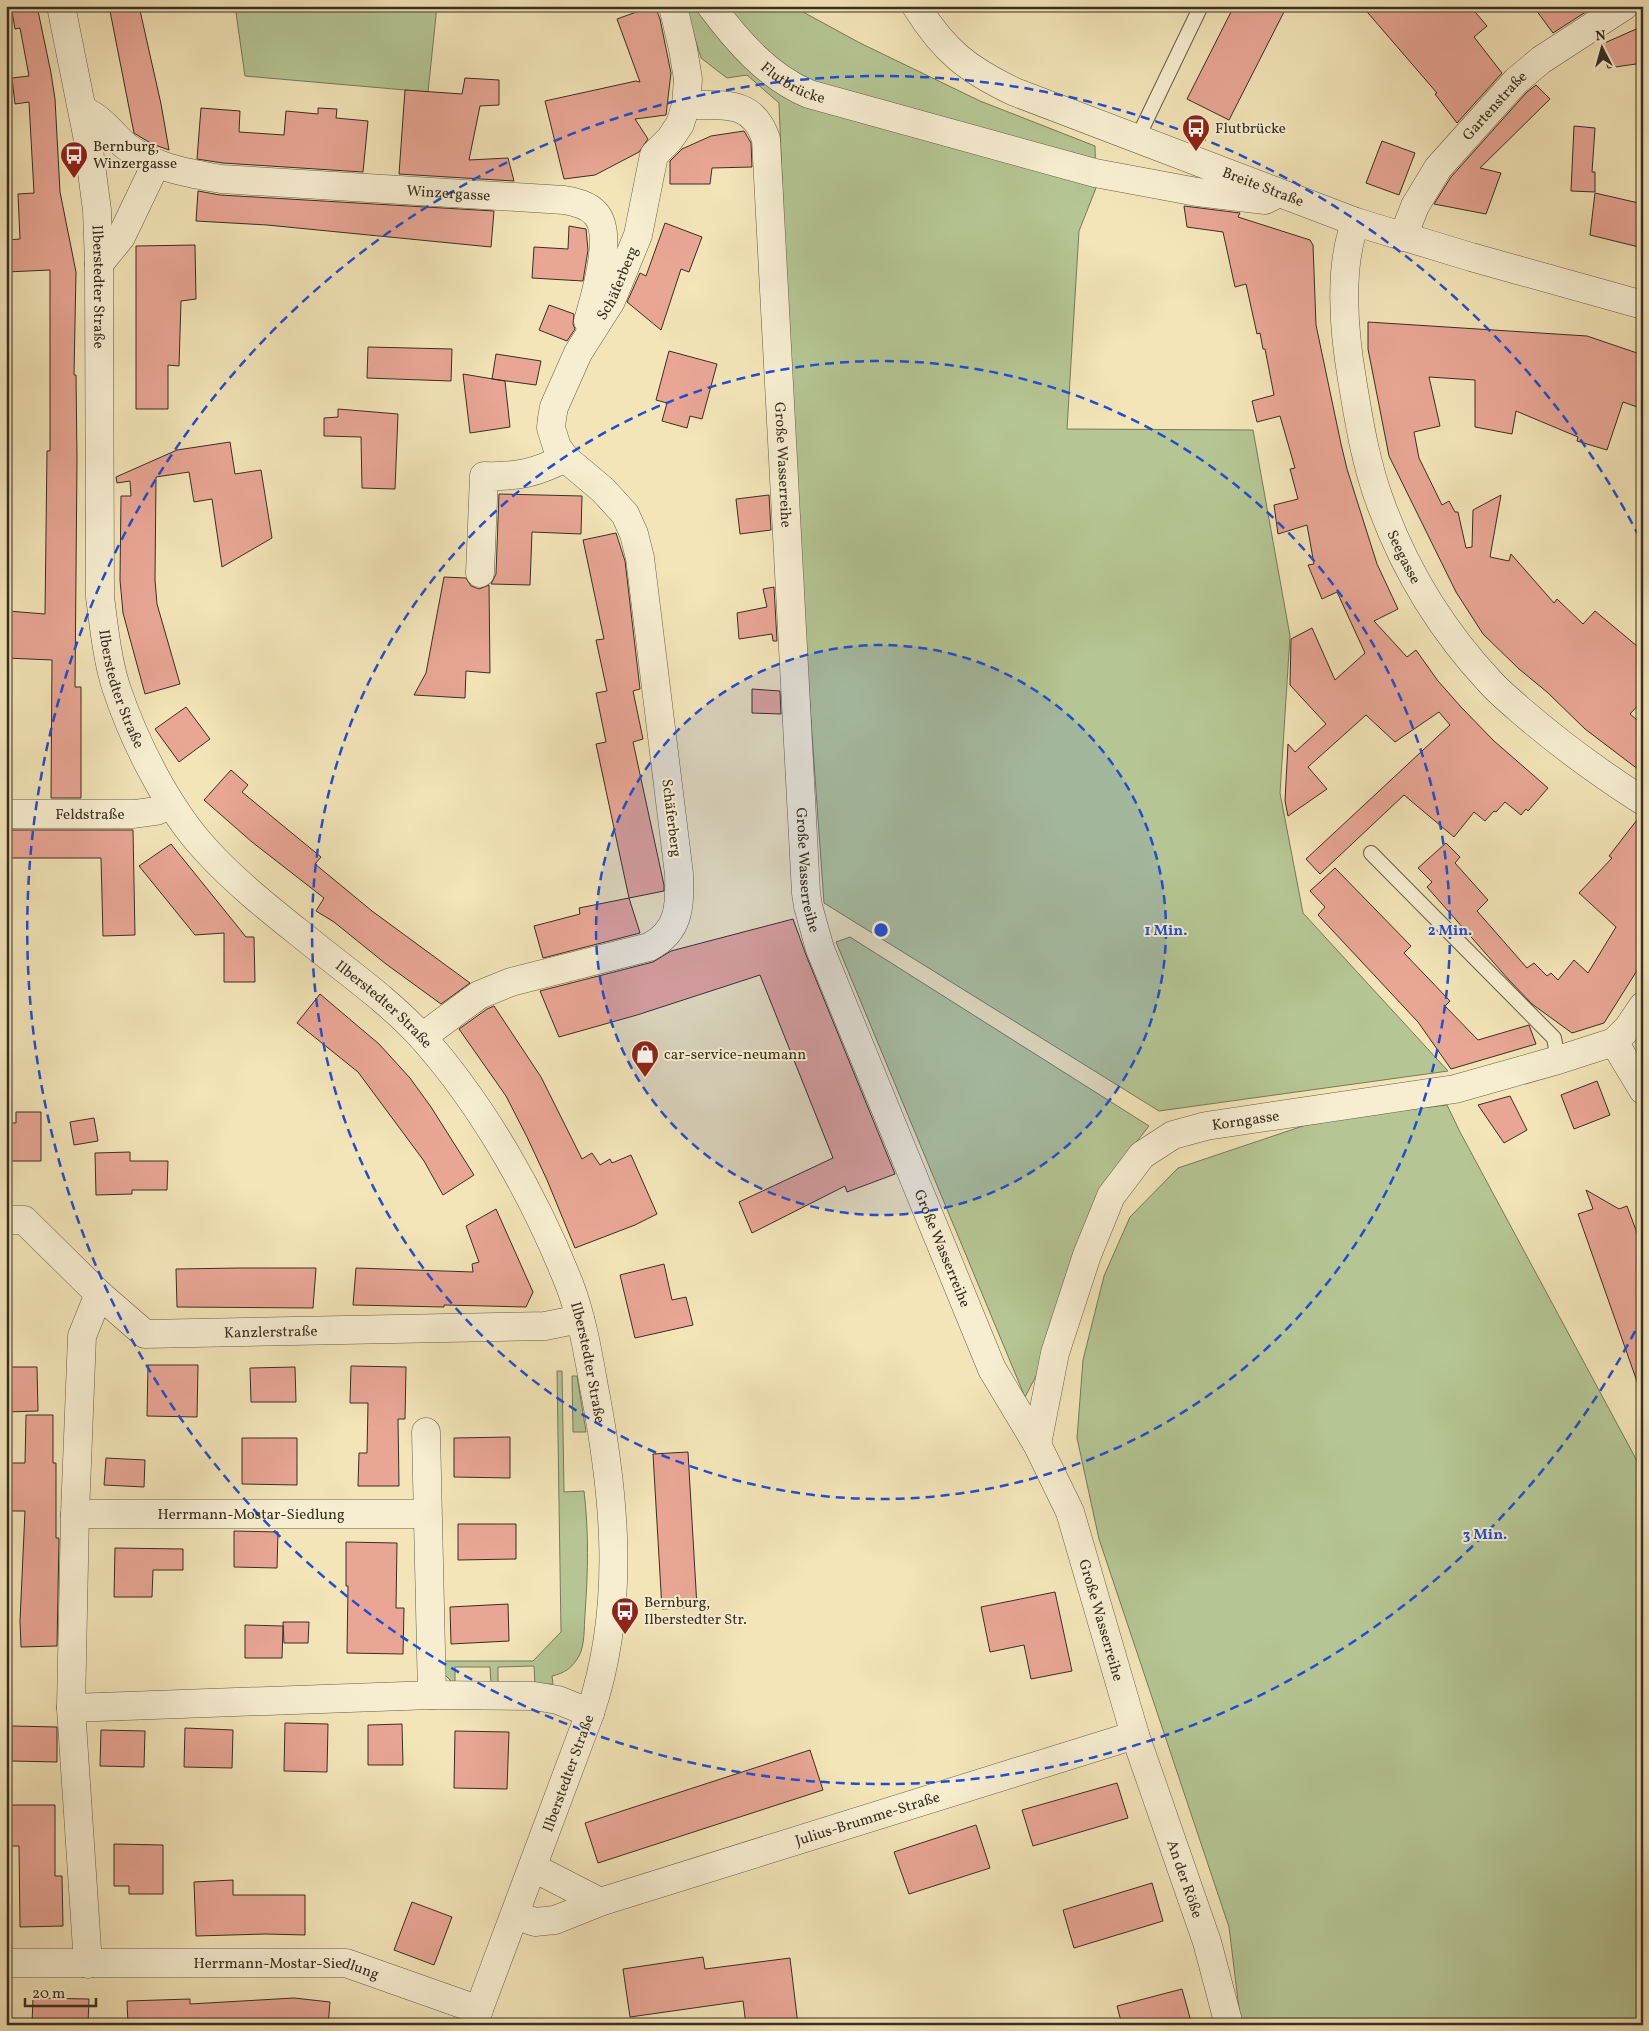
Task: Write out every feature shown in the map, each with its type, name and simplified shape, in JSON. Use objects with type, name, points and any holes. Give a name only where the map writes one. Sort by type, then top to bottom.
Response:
[{"type":"street","name":"Ilberstedter Straße","points":[[61,6],[83,110],[97,210],[99,264],[100,597],[106,640],[116,685],[150,768],[171,804],[204,849],[249,892],[398,1013],[422,1037],[458,1082],[507,1158],[545,1229],[571,1288],[580,1319],[603,1438],[612,1499],[614,1543],[613,1608],[610,1632],[601,1679],[590,1713],[534,1868],[476,2017]]},
{"type":"street","points":[[672,6],[684,49],[687,72],[686,105]]},
{"type":"street","name":"Flutbrücke","points":[[711,6],[761,63],[792,86],[809,94],[1095,174],[1197,192],[1264,200],[1280,192]]},
{"type":"street","name":"Breite Straße","points":[[916,6],[931,30],[966,64],[980,74],[1015,92],[1356,222],[1643,305]]},
{"type":"street","name":"Gartenstraße","points":[[1403,237],[1415,206],[1438,168],[1516,81],[1541,60],[1624,6]]},
{"type":"street","name":"Schäferberg","points":[[422,1037],[479,995],[510,982],[649,947],[660,941],[670,930],[678,916],[679,874],[640,558],[634,534],[625,514],[603,490],[565,458],[557,447],[553,438],[552,418],[554,407],[578,353],[611,301],[638,235],[654,154],[670,139],[680,124],[686,105]]},
{"type":"street","name":"Große Wasserreihe","points":[[686,105],[728,106],[742,109],[752,114],[761,125],[766,139],[806,892],[813,926],[820,949],[890,1123],[992,1369],[1037,1444],[1070,1512],[1135,1734]]},
{"type":"street","name":"Winzergasse","points":[[83,110],[100,120],[128,148],[156,164],[178,171],[221,179],[564,200],[586,206],[600,220],[603,245],[593,302],[578,353]]},
{"type":"street","points":[[99,264],[120,237],[156,164]]},
{"type":"street","name":"Seegasse","points":[[1356,222],[1349,242],[1344,325],[1366,457],[1381,506],[1398,549],[1429,603],[1491,684],[1581,760],[1643,801]]},
{"type":"street","points":[[480,572],[484,476],[509,477],[529,474],[545,469],[565,458]]},
{"type":"street","name":"Feldstraße","points":[[6,814],[134,814],[156,811],[171,804]]},
{"type":"street","name":"Korngasse","points":[[1037,1444],[1055,1353],[1087,1255],[1111,1196],[1142,1155],[1173,1135],[1206,1126],[1455,1089],[1558,1060],[1614,1042],[1628,1028],[1643,1006]]},
{"type":"street","points":[[1614,1042],[1643,1090]]},
{"type":"street","name":"Kanzlerstraße","points":[[6,1220],[24,1220],[99,1294],[145,1334],[545,1326],[580,1319]]},
{"type":"street","points":[[88,1964],[70,1708],[82,1336],[99,1294]]},
{"type":"street","points":[[426,1432],[432,1695]]},
{"type":"street","name":"Herrmann-Mostar-Siedlung","points":[[75,1514],[427,1514]]},
{"type":"street","points":[[70,1708],[432,1695],[534,1696],[558,1700],[590,1713]]},
{"type":"street","name":"Julius-Brumme-Straße","points":[[515,1915],[535,1922],[555,1920],[600,1902],[1135,1734]]},
{"type":"street","name":"An der Röße","points":[[1135,1734],[1207,1942],[1229,2025]]},
{"type":"street","points":[[534,1868],[600,1902]]},
{"type":"street","name":"Herrmann-Mostar-Siedlung","points":[[6,1964],[346,1963],[476,2017]]},
{"type":"lane","points":[[1138,138],[1201,6]]},
{"type":"lane","points":[[1371,853],[1554,1038],[1558,1060]]},
{"type":"green space","points":[[235,6],[437,6],[428,92],[245,76]]},
{"type":"green space","points":[[685,6],[792,6],[860,43],[980,101],[1095,146],[1096,188],[1079,231],[1067,429],[1253,430],[1290,636],[1280,793],[1303,913],[1448,1071],[1159,1111],[824,903],[794,481],[779,103],[747,75],[727,78],[701,58]]},
{"type":"green space","points":[[850,937],[1149,1126],[1115,1169],[1056,1338],[1025,1397],[836,942]]},
{"type":"green space","points":[[1447,1105],[1643,1472],[1643,2025],[1241,2025],[1229,1927],[1099,1539],[1077,1438],[1083,1360],[1104,1276],[1130,1217],[1178,1168],[1306,1125],[1363,1115]]},
{"type":"green space","points":[[557,1371],[562,1371],[564,1492],[584,1491],[586,1507],[587,1568],[584,1636],[581,1652],[571,1667],[564,1672],[552,1676],[553,1684],[535,1685],[534,1666],[498,1667],[498,1685],[491,1684],[490,1667],[455,1667],[455,1685],[441,1671],[440,1661],[533,1661],[561,1632]]},
{"type":"green space","points":[[572,1376],[577,1376],[586,1432],[573,1432]]},
{"type":"building","points":[[11,6],[37,6],[55,99],[60,192],[76,272],[74,375],[76,375],[77,459],[75,687],[81,687],[81,798],[51,798],[52,660],[6,658],[8,611],[45,614],[47,451],[50,451],[50,270],[6,272],[6,240],[20,239],[18,194],[34,193],[29,102],[15,104],[12,78],[29,76],[20,28],[15,29]]},
{"type":"building","points":[[109,6],[139,6],[161,104],[169,150],[152,144],[134,133]]},
{"type":"building","points":[[655,6],[660,19],[671,73],[666,115],[635,119],[648,139],[639,152],[595,175],[564,179],[545,101],[636,81],[640,82],[617,19]]},
{"type":"building","points":[[1234,6],[1287,6],[1229,120],[1187,99]]},
{"type":"building","points":[[1362,6],[1470,6],[1487,26],[1474,37],[1502,73],[1457,123],[1435,94],[1437,93]]},
{"type":"building","points":[[1533,6],[1595,6],[1553,33]]},
{"type":"building","points":[[1643,26],[1643,63],[1608,68],[1600,45]]},
{"type":"building","points":[[465,78],[499,80],[499,105],[480,106],[469,160],[508,158],[514,181],[399,174],[405,90],[462,94]]},
{"type":"building","points":[[1536,85],[1550,99],[1480,168],[1501,173],[1486,214],[1434,204],[1451,177],[1527,92]]},
{"type":"building","points":[[201,108],[240,111],[239,132],[284,135],[286,111],[318,114],[318,108],[337,109],[336,118],[368,121],[363,172],[223,163],[197,159]]},
{"type":"building","points":[[1574,126],[1595,128],[1592,172],[1595,172],[1595,192],[1571,191]]},
{"type":"building","points":[[744,131],[751,143],[752,167],[712,168],[710,184],[670,184],[670,161],[682,149],[711,136]]},
{"type":"building","points":[[1382,141],[1415,153],[1399,195],[1366,183]]},
{"type":"building","points":[[198,191],[220,195],[494,211],[491,247],[267,225],[196,221]]},
{"type":"building","points":[[1595,193],[1643,204],[1643,248],[1590,235]]},
{"type":"building","points":[[1184,206],[1240,213],[1238,217],[1310,240],[1313,245],[1316,325],[1341,444],[1377,564],[1398,609],[1374,621],[1407,657],[1416,650],[1438,681],[1461,707],[1494,741],[1548,788],[1528,811],[1526,809],[1521,815],[1505,802],[1485,821],[1474,812],[1454,837],[1404,795],[1320,874],[1306,859],[1450,725],[1439,712],[1395,742],[1366,715],[1308,767],[1327,789],[1288,816],[1285,801],[1288,744],[1295,752],[1326,724],[1290,685],[1291,639],[1312,628],[1335,680],[1365,653],[1337,592],[1322,599],[1308,565],[1314,564],[1307,525],[1278,534],[1274,505],[1298,499],[1290,469],[1295,468],[1280,416],[1257,422],[1252,401],[1274,395],[1265,349],[1263,349],[1260,333],[1257,334],[1246,284],[1235,287],[1223,232],[1187,227]]},
{"type":"building","points":[[665,223],[702,237],[689,272],[681,269],[661,330],[627,302],[640,273],[646,276]]},
{"type":"building","points":[[569,226],[586,229],[588,250],[583,281],[532,278],[534,247],[568,249]]},
{"type":"building","points":[[195,245],[196,299],[181,301],[179,366],[168,365],[168,409],[136,409],[136,246]]},
{"type":"building","points":[[549,305],[574,314],[573,324],[575,329],[567,341],[539,330]]},
{"type":"building","points":[[1368,322],[1587,336],[1643,355],[1643,409],[1623,402],[1607,450],[1577,441],[1578,437],[1516,411],[1512,434],[1475,427],[1475,380],[1429,377],[1440,426],[1414,432],[1419,458],[1442,505],[1449,501],[1455,512],[1458,512],[1466,548],[1472,547],[1473,510],[1501,495],[1490,557],[1509,561],[1511,554],[1554,603],[1557,599],[1583,624],[1595,611],[1643,651],[1643,700],[1630,714],[1643,725],[1643,773],[1585,729],[1547,692],[1519,669],[1483,634],[1456,592],[1389,456],[1368,349]]},
{"type":"building","points":[[368,347],[452,349],[451,381],[367,378]]},
{"type":"building","points":[[669,351],[717,364],[702,419],[690,416],[687,428],[662,421],[667,403],[656,400]]},
{"type":"building","points":[[496,354],[541,361],[536,385],[492,379]]},
{"type":"building","points":[[463,374],[505,381],[510,427],[470,433]]},
{"type":"building","points":[[338,409],[398,414],[395,489],[362,488],[361,437],[324,436],[324,418],[338,417]]},
{"type":"building","points":[[230,442],[235,474],[261,470],[272,538],[222,567],[212,499],[194,502],[189,472],[156,477],[155,580],[157,604],[180,684],[145,694],[123,613],[120,580],[121,496],[131,496],[130,481],[117,483],[116,477],[177,450]]},
{"type":"building","points":[[499,494],[582,496],[581,534],[532,532],[530,585],[491,584],[496,574]]},
{"type":"building","points":[[769,495],[771,530],[740,534],[736,499]]},
{"type":"building","points":[[616,533],[625,561],[640,689],[633,691],[643,739],[633,742],[664,885],[664,891],[629,898],[596,744],[606,742],[596,693],[607,691],[596,640],[604,639],[583,540]]},
{"type":"building","points":[[444,577],[466,578],[471,586],[479,589],[489,585],[490,673],[466,671],[465,698],[414,695],[426,673]]},
{"type":"building","points":[[774,587],[777,641],[773,641],[772,634],[739,639],[737,613],[767,607],[763,589]]},
{"type":"building","points":[[752,689],[780,691],[781,714],[752,713]]},
{"type":"building","points":[[186,707],[210,739],[179,762],[155,729]]},
{"type":"building","points":[[231,770],[248,785],[242,792],[321,857],[315,864],[372,911],[470,983],[441,1004],[386,964],[334,922],[316,911],[324,898],[252,842],[204,800]]},
{"type":"building","points":[[1640,816],[1643,817],[1643,961],[1604,1023],[1572,1033],[1532,1004],[1509,980],[1427,887],[1432,882],[1418,868],[1446,843],[1460,857],[1455,863],[1488,900],[1477,911],[1527,968],[1534,963],[1547,976],[1551,973],[1558,980],[1574,960],[1588,973],[1616,927],[1579,893],[1612,858],[1609,856]]},
{"type":"building","points":[[6,830],[133,830],[135,935],[103,936],[101,858],[6,858]]},
{"type":"building","points":[[171,844],[246,937],[254,937],[255,982],[224,982],[224,933],[195,935],[139,866]]},
{"type":"building","points":[[1335,868],[1411,946],[1404,953],[1450,1001],[1445,1006],[1478,1040],[1529,1025],[1536,1044],[1451,1069],[1418,1022],[1318,915],[1325,907],[1310,891]]},
{"type":"building","points":[[629,898],[640,933],[543,958],[534,926],[580,914],[579,908]]},
{"type":"building","points":[[793,919],[895,1174],[847,1192],[845,1186],[752,1233],[739,1202],[833,1158],[760,975],[637,1015],[559,1037],[540,991],[653,962],[671,951]]},
{"type":"building","points":[[320,994],[379,1044],[410,1078],[431,1107],[474,1175],[443,1195],[424,1161],[358,1072],[297,1023]]},
{"type":"building","points":[[494,1006],[541,1077],[582,1159],[592,1153],[600,1165],[610,1159],[612,1163],[631,1155],[657,1214],[635,1225],[575,1248],[547,1180],[506,1096],[459,1029]]},
{"type":"building","points":[[1597,1081],[1610,1115],[1574,1129],[1561,1095]]},
{"type":"building","points":[[1510,1096],[1527,1130],[1504,1143],[1478,1105]]},
{"type":"building","points":[[16,1112],[41,1112],[41,1161],[6,1161],[6,1123],[16,1123]]},
{"type":"building","points":[[94,1118],[98,1141],[74,1145],[70,1122]]},
{"type":"building","points":[[130,1152],[130,1161],[168,1161],[167,1190],[132,1190],[132,1194],[96,1195],[95,1153]]},
{"type":"building","points":[[1586,1190],[1619,1209],[1627,1206],[1643,1249],[1643,1389],[1640,1390],[1578,1214],[1593,1209]]},
{"type":"building","points":[[496,1209],[533,1292],[526,1307],[353,1305],[356,1268],[473,1272],[472,1264],[479,1262],[466,1226]]},
{"type":"building","points":[[664,1264],[672,1300],[686,1297],[693,1325],[635,1338],[620,1275]]},
{"type":"building","points":[[316,1268],[313,1308],[177,1307],[176,1269]]},
{"type":"building","points":[[148,1365],[198,1365],[197,1417],[147,1416]]},
{"type":"building","points":[[351,1366],[406,1367],[405,1419],[398,1419],[399,1486],[358,1486],[359,1453],[367,1453],[368,1403],[350,1403]]},
{"type":"building","points":[[6,1367],[37,1367],[38,1411],[6,1412]]},
{"type":"building","points":[[295,1367],[296,1402],[251,1402],[250,1368]]},
{"type":"building","points":[[26,1415],[53,1415],[53,1463],[56,1463],[56,1538],[59,1538],[57,1646],[21,1647],[20,1621],[25,1511],[10,1511],[10,1463],[25,1463]]},
{"type":"building","points":[[510,1437],[510,1478],[454,1477],[454,1438]]},
{"type":"building","points":[[242,1438],[297,1438],[297,1485],[242,1484]]},
{"type":"building","points":[[688,1452],[697,1607],[662,1609],[653,1454]]},
{"type":"building","points":[[106,1458],[145,1460],[144,1487],[104,1485]]},
{"type":"building","points":[[458,1524],[516,1524],[516,1559],[458,1560]]},
{"type":"building","points":[[234,1531],[278,1532],[277,1568],[234,1567]]},
{"type":"building","points":[[346,1542],[397,1543],[396,1608],[404,1608],[403,1654],[347,1653],[348,1586],[346,1586]]},
{"type":"building","points":[[115,1548],[183,1549],[183,1570],[153,1570],[152,1597],[114,1597]]},
{"type":"building","points":[[1055,1592],[1072,1671],[1031,1679],[1024,1645],[990,1652],[981,1607]]},
{"type":"building","points":[[508,1604],[509,1641],[451,1644],[450,1607]]},
{"type":"building","points":[[283,1622],[309,1622],[308,1643],[284,1643]]},
{"type":"building","points":[[245,1625],[283,1626],[282,1658],[245,1658]]},
{"type":"building","points":[[285,1723],[328,1724],[327,1772],[284,1771]]},
{"type":"building","points":[[402,1724],[403,1765],[368,1765],[368,1725]]},
{"type":"building","points":[[12,1726],[57,1727],[57,1762],[12,1761]]},
{"type":"building","points":[[185,1728],[233,1730],[232,1768],[184,1767]]},
{"type":"building","points":[[101,1730],[145,1731],[144,1767],[100,1766]]},
{"type":"building","points":[[455,1731],[509,1732],[507,1789],[454,1788]]},
{"type":"building","points":[[810,1750],[823,1790],[598,1863],[585,1823]]},
{"type":"building","points":[[1117,1783],[1128,1818],[1033,1846],[1022,1810]]},
{"type":"building","points":[[10,1805],[55,1805],[55,1876],[62,1876],[63,1926],[20,1927],[19,1846],[10,1846]]},
{"type":"building","points":[[976,1825],[990,1868],[909,1894],[894,1852]]},
{"type":"building","points":[[114,1844],[163,1845],[163,1894],[129,1894],[129,1886],[114,1886]]},
{"type":"building","points":[[233,1880],[233,1895],[305,1895],[305,1935],[196,1936],[194,1882]]},
{"type":"building","points":[[1152,1883],[1163,1921],[1074,1948],[1063,1910]]},
{"type":"building","points":[[412,1902],[452,1917],[434,1965],[394,1950]]},
{"type":"building","points":[[703,1957],[705,1969],[790,1958],[798,2025],[746,2025],[743,2001],[630,2017],[623,1969]]},
{"type":"building","points":[[1182,1989],[1192,2025],[1122,2025],[1117,2006]]},
{"type":"building","points":[[33,1998],[89,1999],[88,2025],[32,2025]]},
{"type":"building","points":[[294,1998],[330,2002],[328,2025],[128,2025],[127,2001],[190,1999],[190,2004]]},
{"type":"place","name":"Flutbrücke","points":[[1196,152]]},
{"type":"place","name":"Bernburg, Winzergasse","points":[[74,179]]},
{"type":"place","name":"car-service-neumann","points":[[645,1078]]},
{"type":"place","name":"Bernburg, Ilberstedter Str.","points":[[625,1635]]}]
